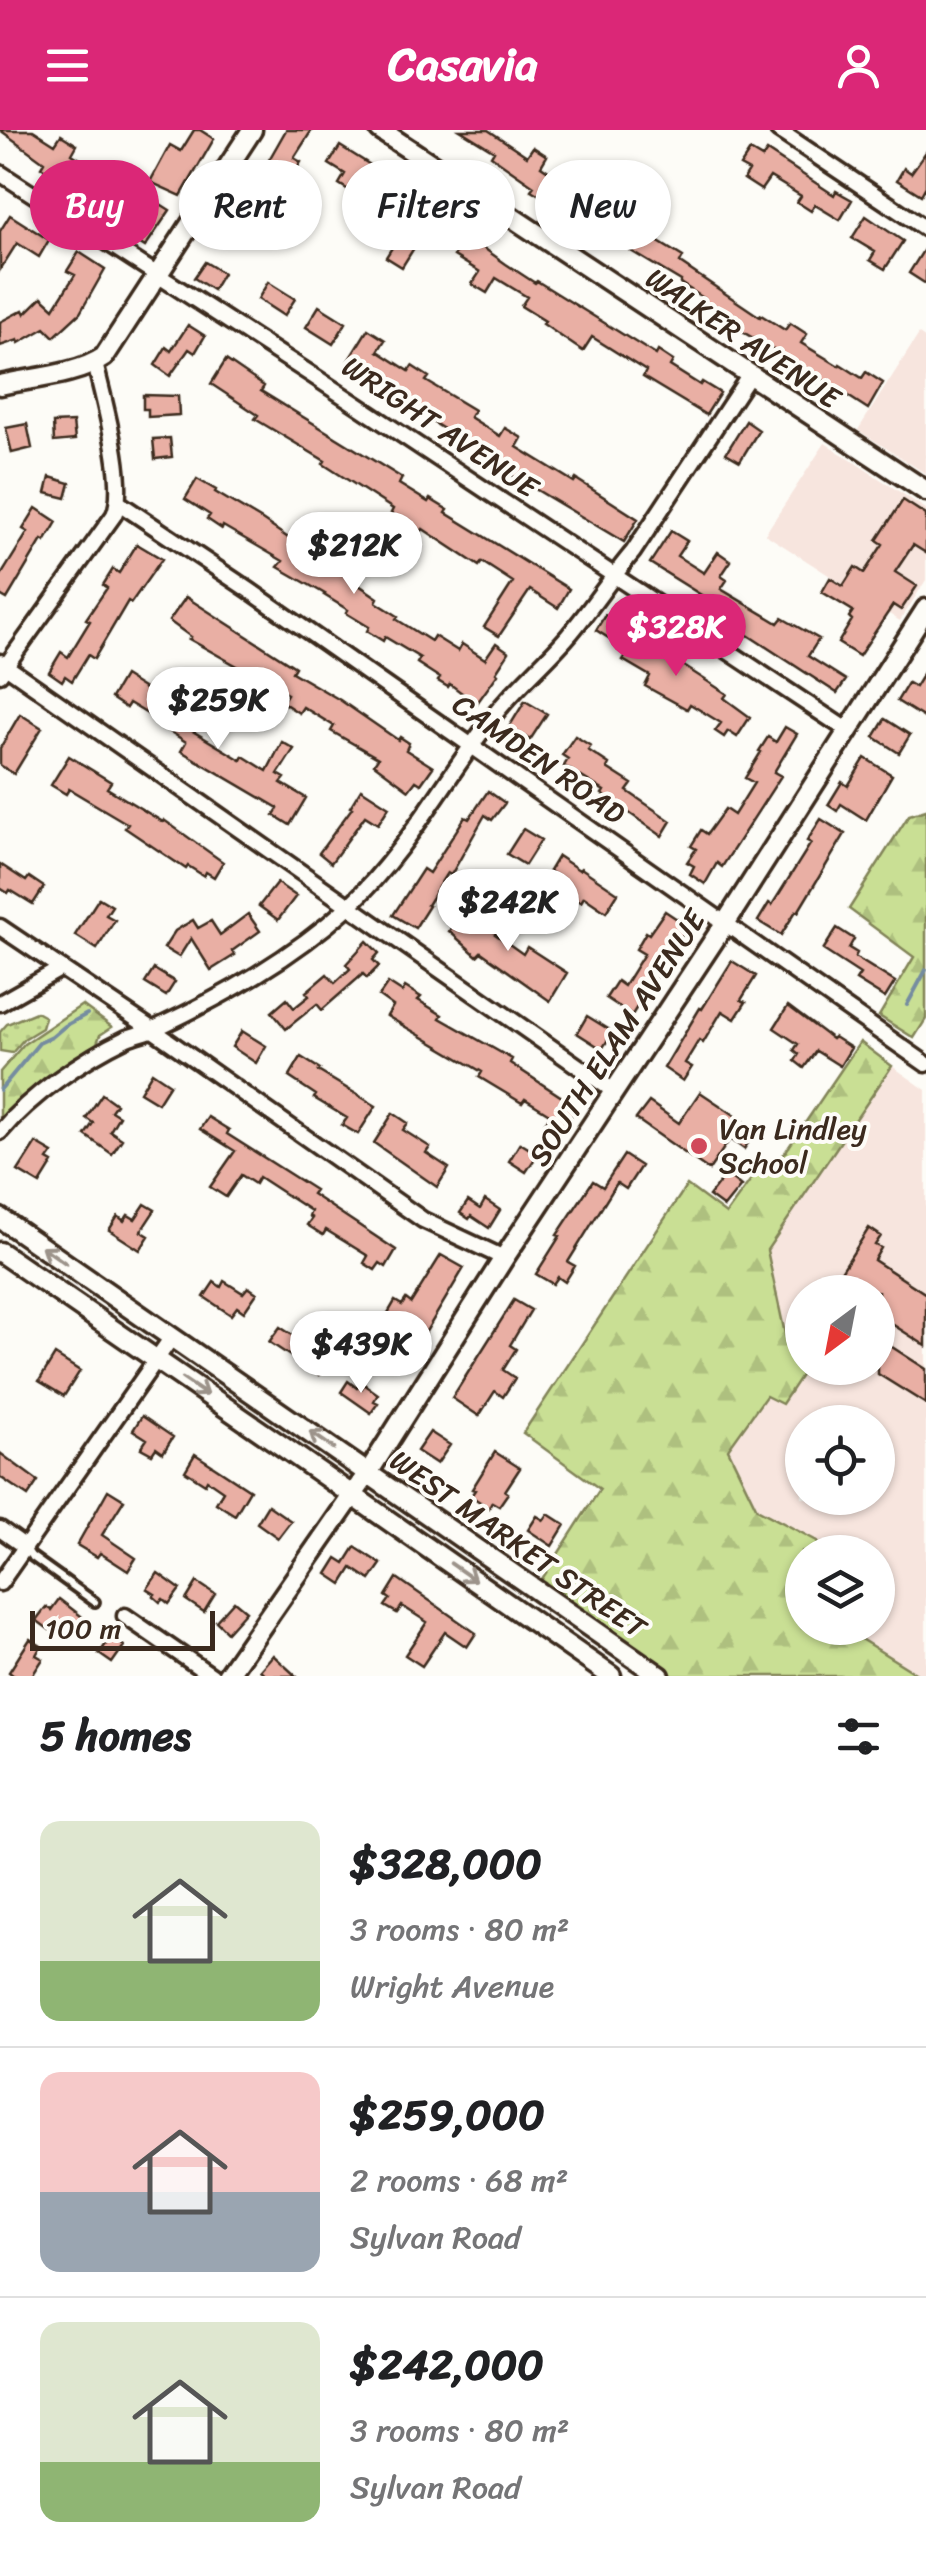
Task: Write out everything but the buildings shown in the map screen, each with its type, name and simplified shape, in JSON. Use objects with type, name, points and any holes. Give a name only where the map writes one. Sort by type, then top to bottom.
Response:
[{"type":"street","points":[[0,386],[95,363],[104,357],[252,130]]},
{"type":"street","name":"WALKER AVENUE","points":[[380,130],[926,491]]},
{"type":"street","points":[[778,130],[926,229]]},
{"type":"street","name":"WRIGHT AVENUE","points":[[0,173],[847,730]]},
{"type":"street","points":[[95,363],[119,503],[2,668],[616,1092]]},
{"type":"street","points":[[0,1132],[59,1080],[128,1038],[152,1030],[288,956],[349,906],[415,831],[495,714],[591,608],[633,552],[749,376]]},
{"type":"street","name":"CAMDEN ROAD","points":[[119,503],[926,1064]]},
{"type":"street","name":"SOUTH ELAM AVENUE","points":[[227,1676],[353,1496],[926,609]]},
{"type":"street","points":[[0,926],[423,1220],[504,1258]]},
{"type":"street","points":[[0,1003],[60,969]]},
{"type":"street","name":"WEST MARKET STREET","points":[[0,1218],[660,1676]]},
{"type":"street","name":"WEST MARKET STREET","points":[[0,1252],[611,1676]]},
{"type":"street","points":[[0,1582],[172,1337]]},
{"type":"street","points":[[0,1529],[24,1546]]},
{"type":"street","points":[[126,1616],[212,1676]]},
{"type":"lane","points":[[24,1546],[31,1556],[95,1602]]},
{"type":"shaded area","points":[[919,334],[926,339],[926,474],[858,430]]},
{"type":"shaded area","points":[[825,443],[926,509],[926,580],[900,621],[765,534]]},
{"type":"shaded area","points":[[892,1066],[926,1090],[926,1676],[870,1645],[895,1645],[895,1535],[806,1535],[757,1509],[728,1448],[767,1396],[782,1404],[795,1385],[895,1385],[895,1275],[785,1275],[785,1334],[767,1250]]},
{"type":"green space","points":[[926,810],[926,1019],[914,1038],[879,1016],[914,957],[849,909],[909,815]]},
{"type":"green space","points":[[82,1005],[112,1027],[100,1035],[97,1043],[44,1078],[0,1119],[0,1072],[24,1044]]},
{"type":"green space","points":[[36,1012],[45,1017],[42,1028],[24,1039],[12,1053],[0,1051],[0,1032],[7,1024]]},
{"type":"green space","points":[[860,1042],[892,1066],[767,1250],[785,1334],[785,1385],[795,1385],[782,1404],[766,1396],[728,1449],[757,1509],[806,1535],[785,1535],[785,1645],[870,1645],[920,1676],[672,1676],[540,1582],[600,1489],[523,1433],[687,1185],[726,1214],[757,1171],[784,1154]]},
{"type":"waterway","points":[[907,1005],[926,970]]},
{"type":"waterway","points":[[0,1090],[39,1043],[87,1014]]},
{"type":"place","name":"Van Lindley School","points":[[699,1146]]}]
